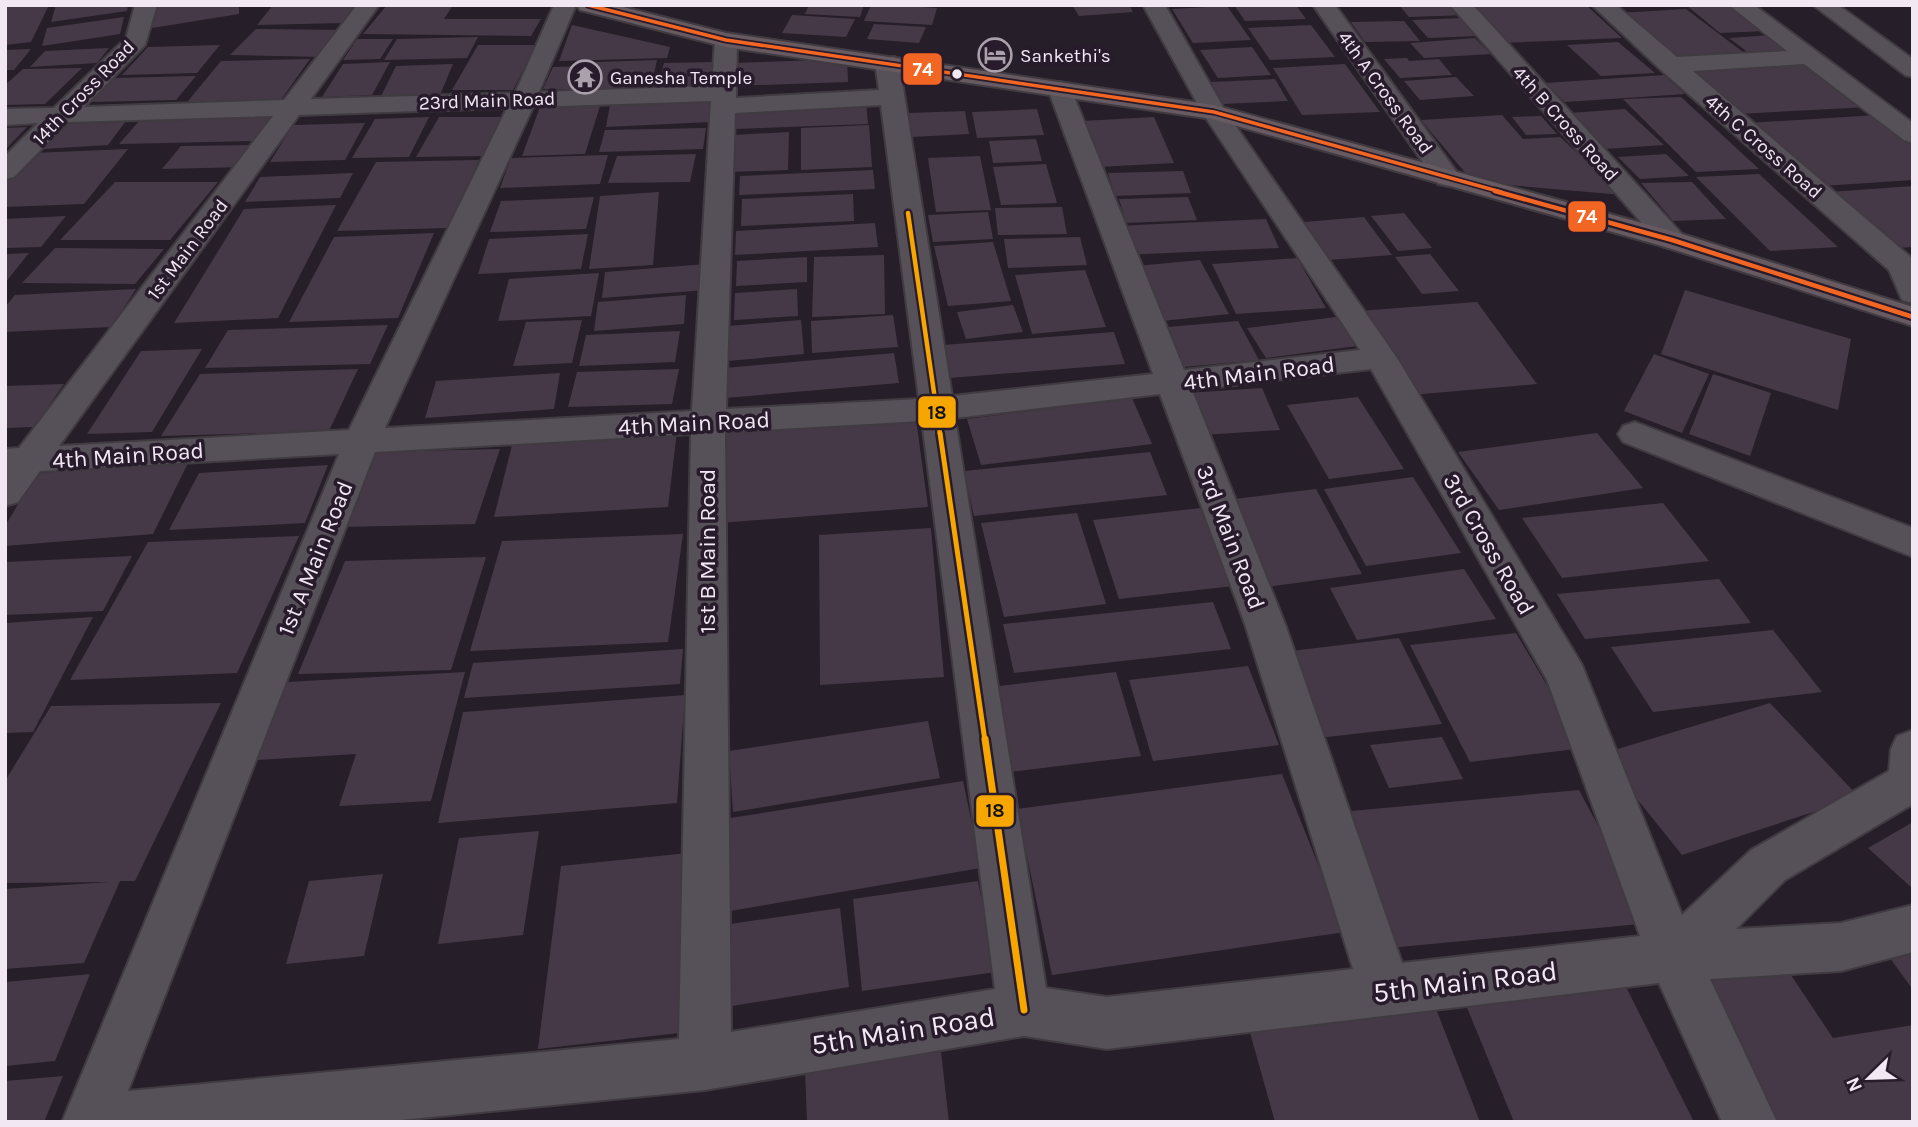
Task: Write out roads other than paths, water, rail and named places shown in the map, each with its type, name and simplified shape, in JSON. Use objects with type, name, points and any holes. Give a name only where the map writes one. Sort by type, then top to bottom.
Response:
[{"type":"main road","points":[[588,5],[889,80],[1060,89],[1214,112],[1672,240],[1913,317]]},
{"type":"street","name":"14th Cross Road","points":[[5,171],[137,40],[146,5]]},
{"type":"street","name":"1st Main Road","points":[[5,493],[17,461],[293,107],[368,5]]},
{"type":"street","name":"1st A Main Road","points":[[89,1122],[362,440],[524,99],[565,5]]},
{"type":"street","name":"3rd Cross Road","points":[[1154,5],[1214,112],[1381,358],[1567,677],[1673,957],[1750,1122]]},
{"type":"street","name":"4th A Cross Road","points":[[1324,5],[1448,178]]},
{"type":"street","name":"4th B Cross Road","points":[[1461,5],[1672,240]]},
{"type":"street","name":"4th C Cross Road","points":[[1603,5],[1910,275]]},
{"type":"street","points":[[1740,5],[1913,135]]},
{"type":"street","points":[[1824,5],[1913,70]]},
{"type":"street","name":"1st B Main Road","points":[[705,1063],[708,422],[726,40]]},
{"type":"street","points":[[1669,65],[1807,57]]},
{"type":"street","name":"23rd Main Road","points":[[5,117],[524,99],[723,99],[889,80]]},
{"type":"street","points":[[889,80],[1024,1010]]},
{"type":"street","name":"3rd Main Road","points":[[1060,89],[1265,624],[1385,990]]},
{"type":"street","name":"4th Main Road","points":[[17,461],[936,409],[1381,358]]},
{"type":"street","points":[[1635,434],[1913,543]]},
{"type":"street","points":[[1673,957],[1768,865],[1909,782],[1913,749]]},
{"type":"street","name":"5th Main Road","points":[[97,1122],[705,1063],[1024,1010],[1107,1023],[1673,957],[1841,947],[1913,928]]},
{"type":"place","name":"Sankethi's","points":[[995,55]]},
{"type":"place","name":"Ganesha Temple","points":[[585,77]]}]
